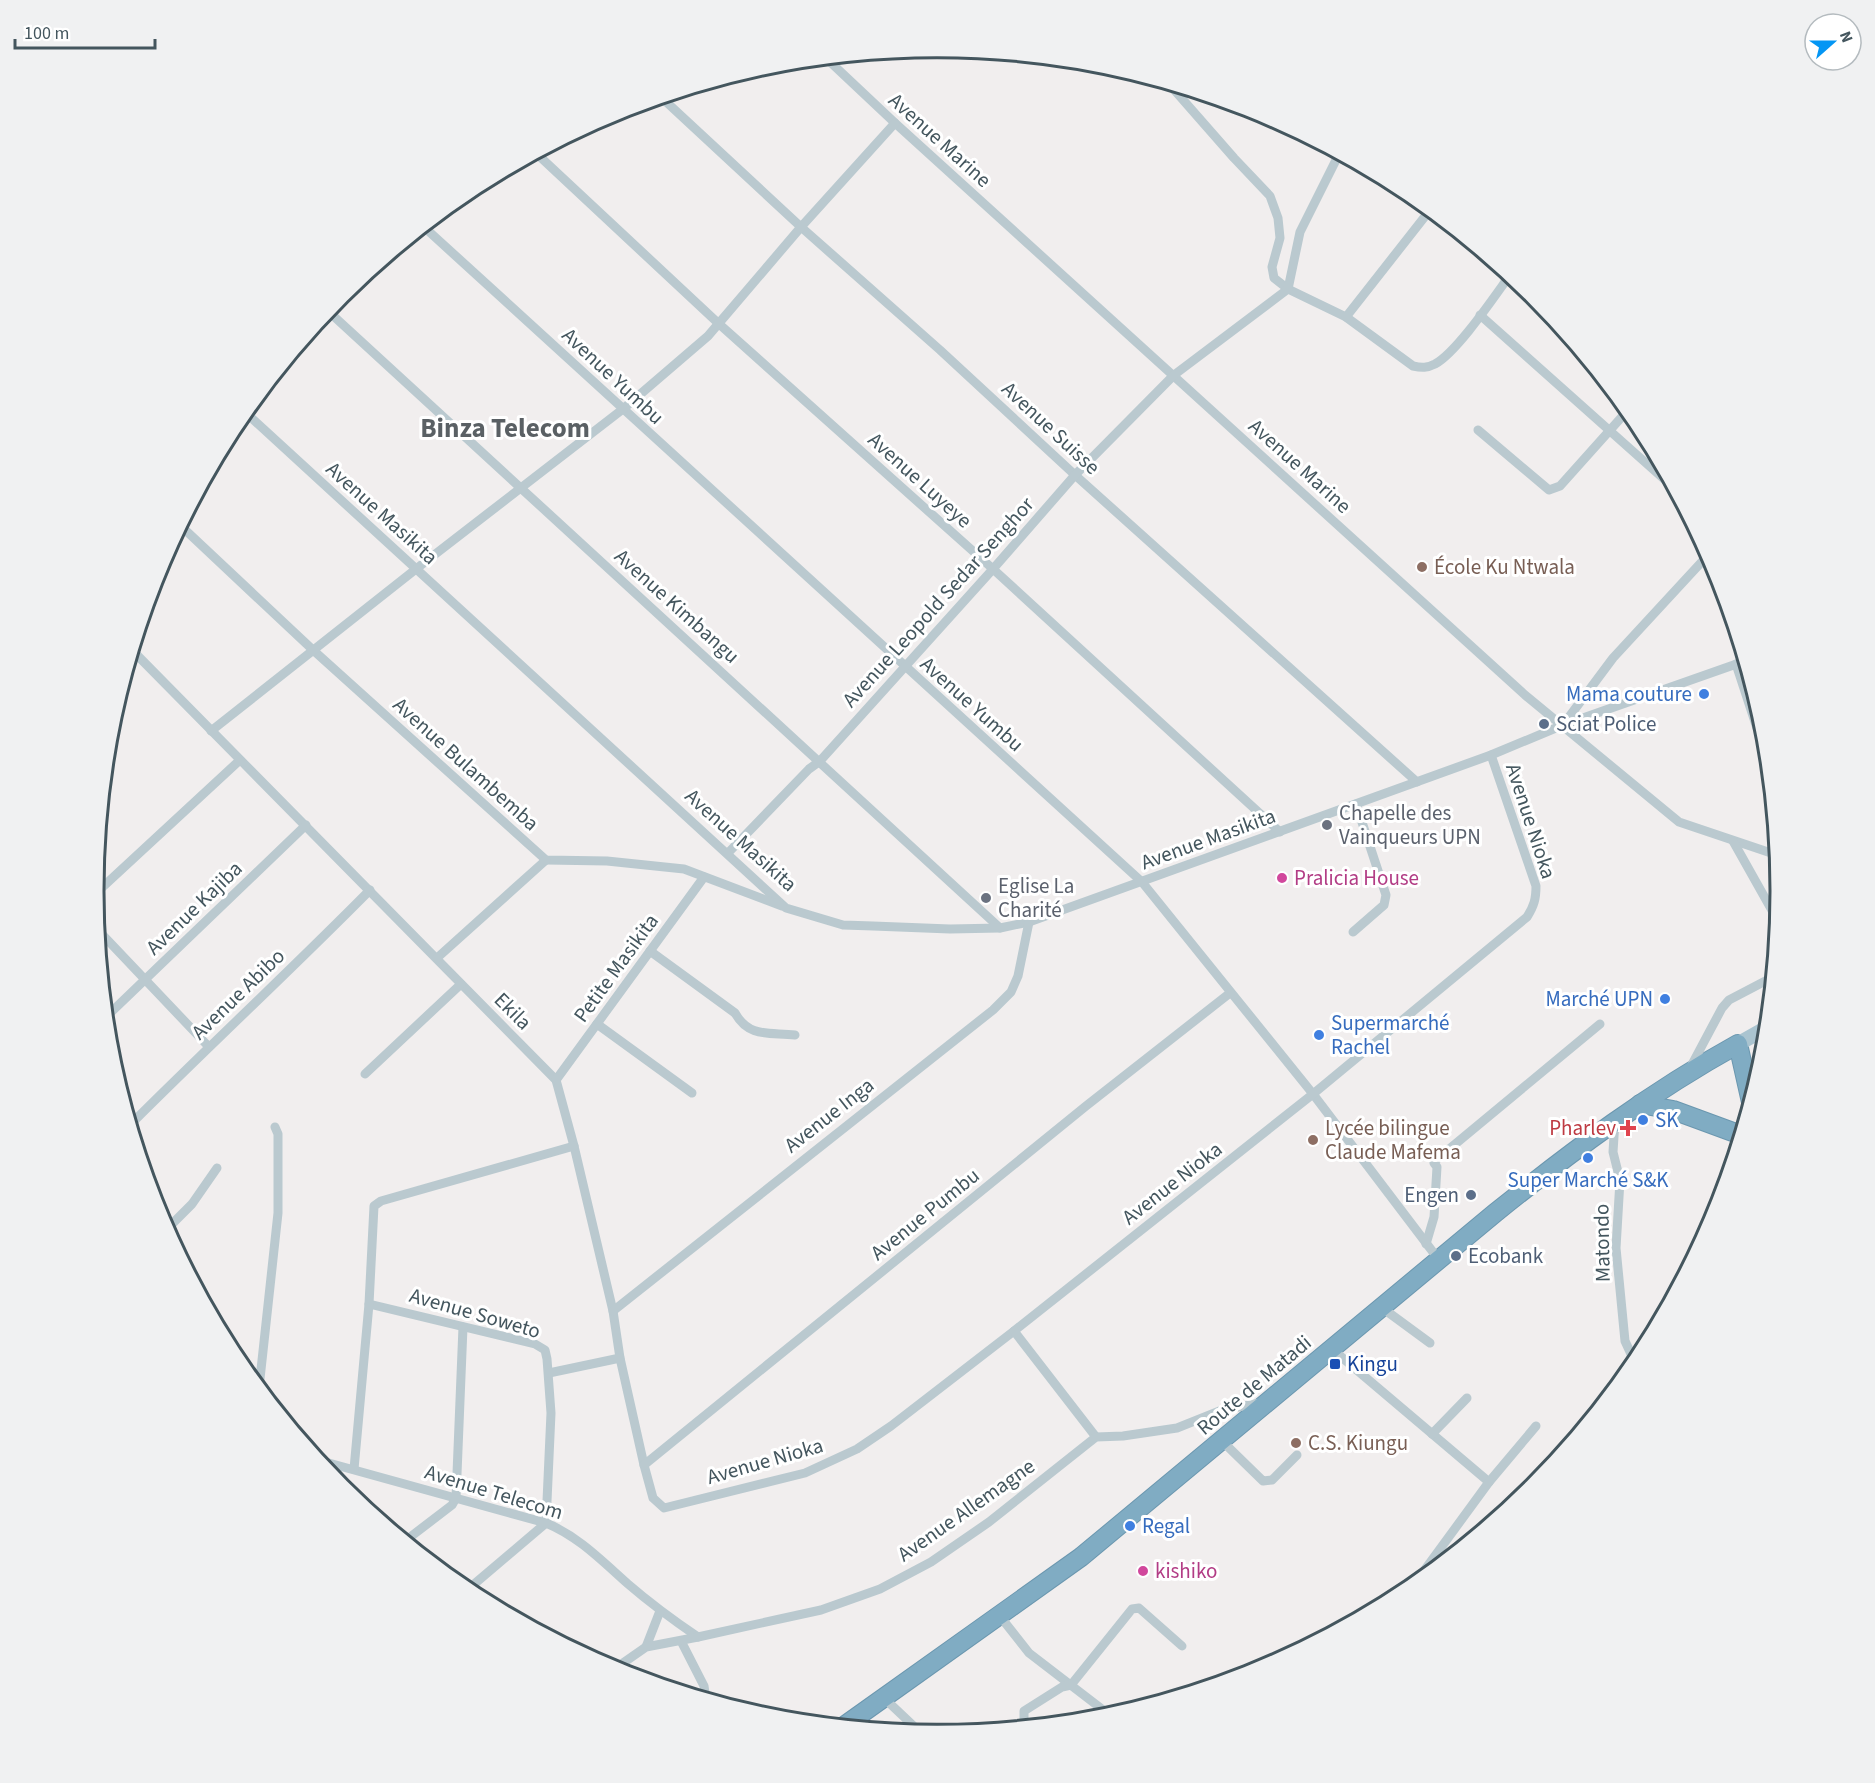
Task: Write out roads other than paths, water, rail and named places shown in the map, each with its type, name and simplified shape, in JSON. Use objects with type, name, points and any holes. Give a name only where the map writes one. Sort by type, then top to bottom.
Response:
[{"type":"highway","name":"Route de Matadi","points":[[853,1720],[1081,1557],[1562,1158],[1688,1072],[1738,1044]]},
{"type":"highway","points":[[1738,1044],[1747,1085]]},
{"type":"highway","points":[[1640,1104],[1673,1110],[1734,1132]]},
{"type":"main road","points":[[1738,1044],[1758,1033]]},
{"type":"street","name":"Avenue Marine","points":[[834,65],[1516,687],[1679,822],[1770,853]]},
{"type":"street","points":[[1179,95],[1270,196],[1278,218],[1280,238],[1272,273],[1278,283],[1346,317],[1413,366],[1423,368],[1437,363],[1446,356],[1505,282]]},
{"type":"street","name":"Avenue Suisse","points":[[668,104],[801,227],[1417,782]]},
{"type":"street","points":[[211,732],[416,569],[622,410],[708,336],[801,227],[895,123]]},
{"type":"street","name":"Avenue Luyeye","points":[[542,159],[718,322],[993,569],[1280,832]]},
{"type":"street","points":[[1288,290],[1300,232],[1336,160]]},
{"type":"street","points":[[1346,317],[1425,217]]},
{"type":"street","name":"Avenue Yumbu","points":[[429,232],[1142,882],[1313,1094],[1439,1260]]},
{"type":"street","name":"Avenue Leopold Sedar Senghor","points":[[728,853],[809,769],[820,761],[1075,475],[1174,375],[1288,290]]},
{"type":"street","points":[[1480,315],[1658,474]]},
{"type":"street","name":"Avenue Kimbangu","points":[[334,317],[1000,928]]},
{"type":"street","points":[[1478,430],[1552,490],[1560,486],[1621,417]]},
{"type":"street","name":"Avenue Masikita","points":[[252,419],[786,908],[843,925],[950,930],[1000,928],[1029,922],[1491,755],[1563,725],[1738,663]]},
{"type":"street","name":"Avenue Bulambemba","points":[[186,531],[313,650],[546,860],[648,864],[684,869],[786,908]]},
{"type":"street","points":[[1563,725],[1614,658],[1702,562]]},
{"type":"street","name":"Ekila","points":[[139,657],[556,1080],[613,1311],[620,1358],[644,1465],[653,1498],[664,1508]]},
{"type":"street","name":"Avenue Nioka","points":[[664,1508],[805,1473],[835,1460],[891,1426],[1313,1094],[1527,917],[1536,898],[1536,886],[1491,755]]},
{"type":"street","points":[[104,886],[240,760]]},
{"type":"street","points":[[1353,932],[1384,905],[1386,895],[1356,804]]},
{"type":"street","name":"Avenue Kajiba","points":[[114,1010],[306,825]]},
{"type":"street","points":[[1733,841],[1770,908]]},
{"type":"street","points":[[437,958],[546,860]]},
{"type":"street","name":"Petite Masikita","points":[[556,1080],[704,877]]},
{"type":"street","name":"Avenue Abibo","points":[[137,1119],[370,890]]},
{"type":"street","name":"Avenue Inga","points":[[613,1311],[993,1010],[1011,992],[1017,976],[1029,922]]},
{"type":"street","points":[[106,938],[209,1047]]},
{"type":"street","points":[[651,951],[735,1012],[743,1025],[751,1031],[795,1035]]},
{"type":"street","points":[[1688,1072],[1722,1008],[1729,1000],[1765,982]]},
{"type":"street","points":[[365,1074],[461,984]]},
{"type":"street","name":"Avenue Pumbu","points":[[644,1465],[1068,1121],[1230,993]]},
{"type":"street","points":[[597,1024],[692,1093]]},
{"type":"street","points":[[1426,1244],[1434,1217],[1437,1167],[1434,1162],[1600,1024]]},
{"type":"street","name":"Matondo","points":[[1615,1121],[1613,1152],[1620,1180],[1616,1248],[1625,1341],[1631,1353]]},
{"type":"street","points":[[260,1376],[278,1213],[278,1134],[275,1127]]},
{"type":"street","points":[[354,1469],[369,1304],[374,1206],[381,1201],[574,1146]]},
{"type":"street","points":[[174,1222],[192,1204],[217,1168]]},
{"type":"street","name":"Avenue Soweto","points":[[369,1304],[535,1344],[545,1350],[549,1373],[551,1413],[546,1522]]},
{"type":"street","points":[[1381,1307],[1430,1343]]},
{"type":"street","points":[[410,1536],[452,1505],[456,1498],[463,1327]]},
{"type":"street","points":[[1014,1331],[1096,1437],[1123,1436],[1177,1428],[1222,1410],[1269,1401]]},
{"type":"street","points":[[1332,1349],[1489,1482]]},
{"type":"street","points":[[549,1373],[620,1358]]},
{"type":"street","points":[[1432,1434],[1467,1398]]},
{"type":"street","points":[[1430,1563],[1489,1482],[1536,1426]]},
{"type":"street","name":"Avenue Allemagne","points":[[624,1663],[646,1647],[698,1638],[821,1610],[880,1589],[931,1562],[988,1522],[1096,1437]]},
{"type":"street","points":[[1222,1441],[1266,1482],[1272,1480],[1297,1455]]},
{"type":"street","name":"Avenue Telecom","points":[[332,1463],[546,1522],[559,1528],[589,1549],[660,1611],[698,1638]]},
{"type":"street","points":[[475,1584],[546,1522]]},
{"type":"street","points":[[1024,1719],[1024,1711],[1062,1687],[1071,1685],[1132,1609],[1139,1608],[1182,1646]]},
{"type":"street","points":[[646,1647],[660,1611]]},
{"type":"street","points":[[999,1615],[1029,1653],[1101,1708]]},
{"type":"street","points":[[681,1641],[705,1691]]},
{"type":"street","points":[[884,1698],[911,1724]]},
{"type":"place","name":"École Ku Ntwala","points":[[1422,567]]},
{"type":"place","name":"Mama couture","points":[[1704,694]]},
{"type":"place","name":"Sciat Police","points":[[1544,724]]},
{"type":"place","name":"Chapelle des Vainqueurs UPN","points":[[1327,825]]},
{"type":"place","name":"Pralicia House","points":[[1282,878]]},
{"type":"place","name":"Eglise La Charité","points":[[986,898]]},
{"type":"place","name":"Marché UPN","points":[[1665,999]]},
{"type":"place","name":"Supermarché Rachel","points":[[1319,1035]]},
{"type":"place","name":"SK","points":[[1643,1120]]},
{"type":"place","name":"Pharlev","points":[[1628,1128]]},
{"type":"place","name":"Lycée bilingue Claude Mafema","points":[[1313,1140]]},
{"type":"place","name":"Super Marché S&K","points":[[1588,1158]]},
{"type":"place","name":"Engen","points":[[1471,1195]]},
{"type":"place","name":"Ecobank","points":[[1456,1256]]},
{"type":"place","name":"Kingu","points":[[1335,1364]]},
{"type":"place","name":"C.S. Kiungu","points":[[1296,1443]]},
{"type":"place","name":"Regal","points":[[1130,1526]]},
{"type":"place","name":"kishiko","points":[[1143,1571]]},
{"type":"district","name":"Binza Telecom","points":[[505,428]]}]
